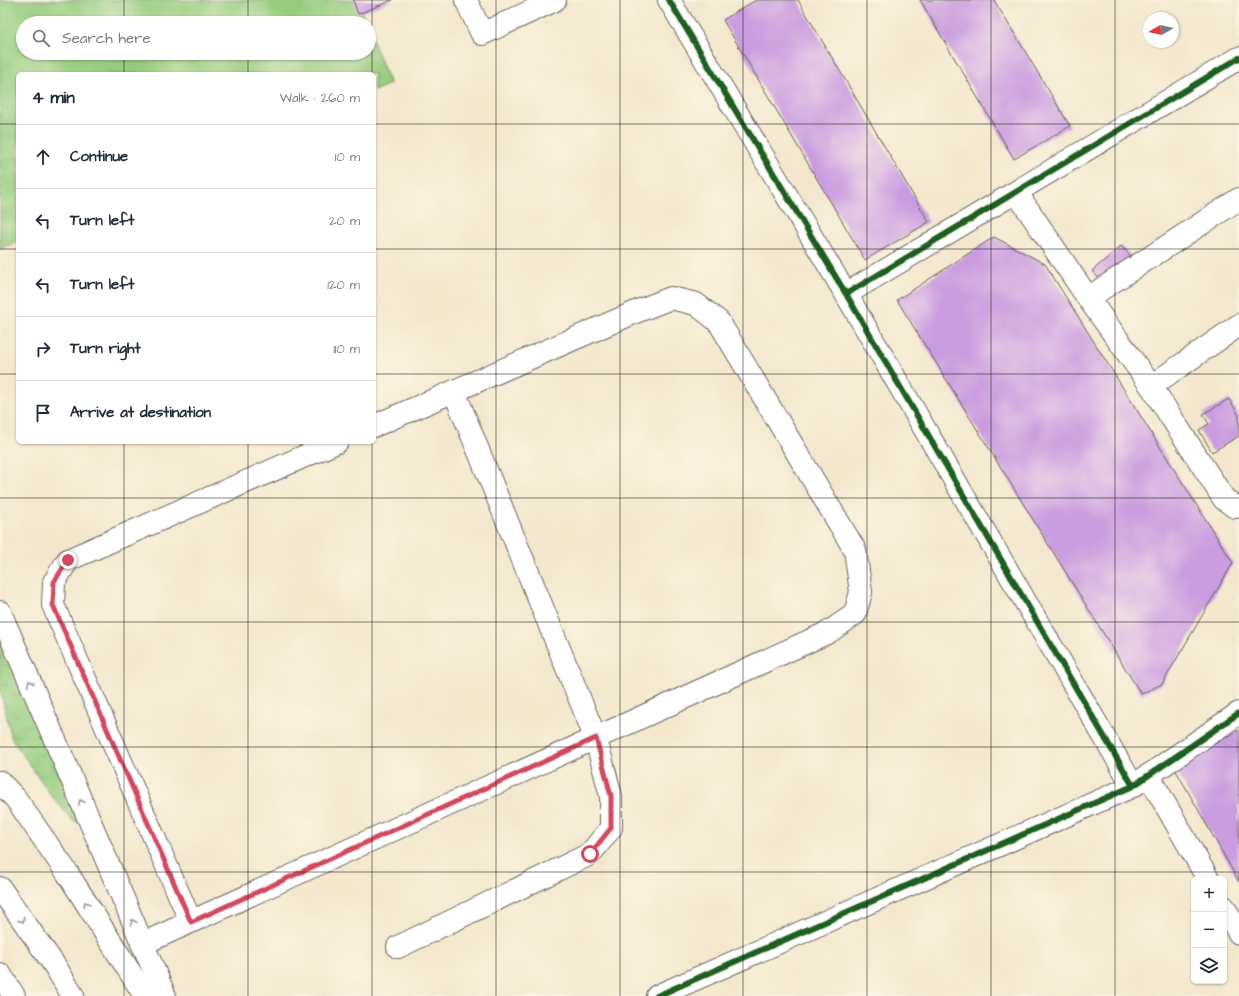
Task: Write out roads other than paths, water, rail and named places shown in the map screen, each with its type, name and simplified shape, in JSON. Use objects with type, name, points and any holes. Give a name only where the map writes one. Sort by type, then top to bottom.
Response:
[{"type":"main road","points":[[466,0],[482,34],[555,0]]},
{"type":"main road","points":[[669,0],[1141,781],[1206,876]]},
{"type":"main road","points":[[846,294],[1239,58]]},
{"type":"main road","points":[[1016,192],[1088,298],[1151,386],[1224,500],[1235,507],[1239,506]]},
{"type":"main road","points":[[1088,298],[1239,199]]},
{"type":"main road","points":[[142,944],[829,632],[855,614],[862,592],[855,550],[719,322],[696,304],[670,298],[638,310],[376,425]]},
{"type":"main road","points":[[1151,386],[1239,325]]},
{"type":"main road","points":[[398,947],[590,854],[611,828],[611,796],[596,738],[454,391]]},
{"type":"main road","points":[[191,922],[53,605],[54,582],[68,560],[332,444]]},
{"type":"main road","points":[[0,612],[165,996]]},
{"type":"main road","points":[[657,996],[1141,781],[1239,713]]},
{"type":"main road","points":[[0,782],[16,799],[68,874],[145,996]]},
{"type":"main road","points":[[0,888],[55,966],[73,996]]},
{"type":"main road","points":[[1227,912],[1239,933]]},
{"type":"main road","points":[[0,974],[14,996]]}]
